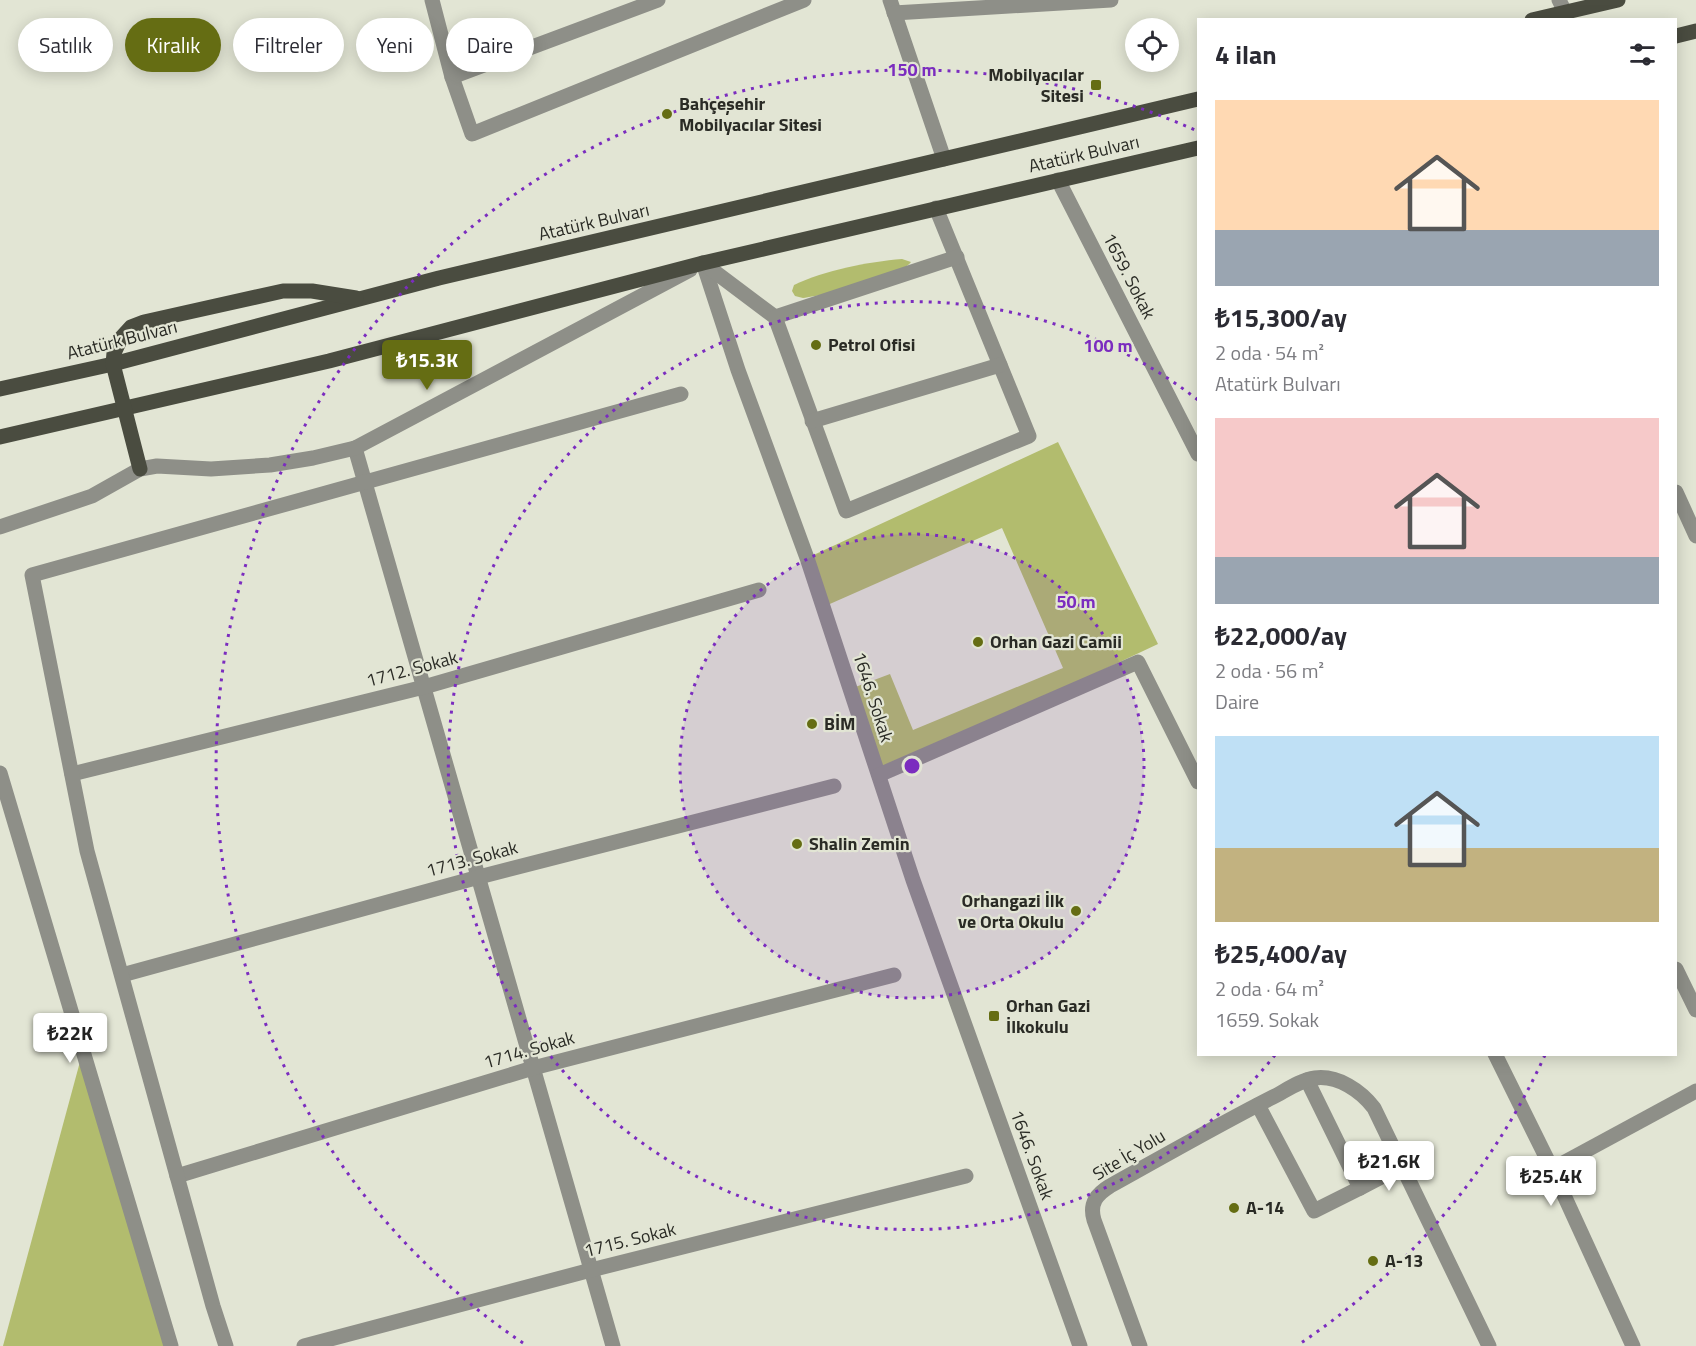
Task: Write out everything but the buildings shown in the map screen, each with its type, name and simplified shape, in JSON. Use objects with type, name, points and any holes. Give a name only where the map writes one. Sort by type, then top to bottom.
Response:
[{"type":"main road","points":[[1536,18],[1562,6],[1618,0]]},
{"type":"main road","points":[[1677,36],[1696,31]]},
{"type":"main road","name":"Atatürk Bulvarı","points":[[0,389],[113,364],[439,278],[1197,99]]},
{"type":"main road","name":"Atatürk Bulvarı","points":[[0,437],[329,361],[703,263],[1197,148]]},
{"type":"main road","points":[[140,469],[113,364],[114,353],[121,338],[131,327],[144,322],[283,291],[312,291],[362,299]]},
{"type":"street","points":[[432,0],[453,77],[472,134],[804,0]]},
{"type":"street","points":[[453,77],[658,0]]},
{"type":"street","points":[[944,159],[892,6],[1111,0]]},
{"type":"street","name":"1659. Sokak","points":[[1058,180],[1197,452]]},
{"type":"street","points":[[0,527],[92,496],[140,469],[157,466],[211,469],[270,465],[313,459],[355,448],[703,263],[775,316],[846,511],[1029,436],[936,208]]},
{"type":"street","points":[[775,316],[957,257]]},
{"type":"street","name":"1646. Sokak","points":[[703,263],[738,370],[807,558],[934,941],[1080,1346]]},
{"type":"street","points":[[812,421],[1000,365]]},
{"type":"street","points":[[226,1346],[87,851],[32,575],[681,394]]},
{"type":"street","points":[[355,448],[613,1346]]},
{"type":"street","points":[[1677,494],[1696,536]]},
{"type":"street","name":"1712. Sokak","points":[[72,774],[424,687],[759,590]]},
{"type":"street","points":[[879,775],[1138,662],[1197,780]]},
{"type":"street","points":[[0,773],[171,1346]]},
{"type":"street","name":"1713. Sokak","points":[[122,975],[479,877],[834,786]]},
{"type":"street","points":[[1677,971],[1696,1010]]},
{"type":"street","name":"1714. Sokak","points":[[177,1176],[533,1068],[894,975]]},
{"type":"street","points":[[1496,1056],[1552,1169],[1633,1346]]},
{"type":"street","points":[[1360,1188],[1307,1080],[1329,1079],[1355,1089],[1374,1108],[1489,1346]]},
{"type":"street","name":"Site İç Yolu","points":[[1140,1346],[1094,1220],[1092,1207],[1094,1200],[1110,1185],[1307,1080]]},
{"type":"street","points":[[1552,1169],[1696,1090]]},
{"type":"street","points":[[1258,1105],[1314,1211],[1402,1166]]},
{"type":"street","name":"1715. Sokak","points":[[304,1346],[591,1270],[966,1176]]},
{"type":"green space","points":[[902,259],[911,262],[892,274],[861,285],[803,298],[795,296],[792,291],[794,285],[833,271]]},
{"type":"green space","points":[[1058,442],[1158,644],[879,775],[850,689],[890,674],[913,730],[1063,668],[1002,528],[823,607],[807,558]]},
{"type":"green space","points":[[81,1058],[167,1346],[3,1346]]},
{"type":"place","name":"Mobilyacılar Sitesi","points":[[1096,85]]},
{"type":"place","name":"Bahçeşehir Mobilyacılar Sitesi","points":[[667,114]]},
{"type":"place","name":"Petrol Ofisi","points":[[816,345]]},
{"type":"place","name":"Orhan Gazi Camii","points":[[978,642]]},
{"type":"place","name":"BİM","points":[[812,724]]},
{"type":"place","name":"Shalin Zemin","points":[[797,844]]},
{"type":"place","name":"Orhangazi İlk ve Orta Okulu","points":[[1076,911]]},
{"type":"place","name":"Orhan Gazi İlkokulu","points":[[994,1016]]},
{"type":"place","name":"A-14","points":[[1234,1208]]},
{"type":"place","name":"A-13","points":[[1373,1261]]}]
